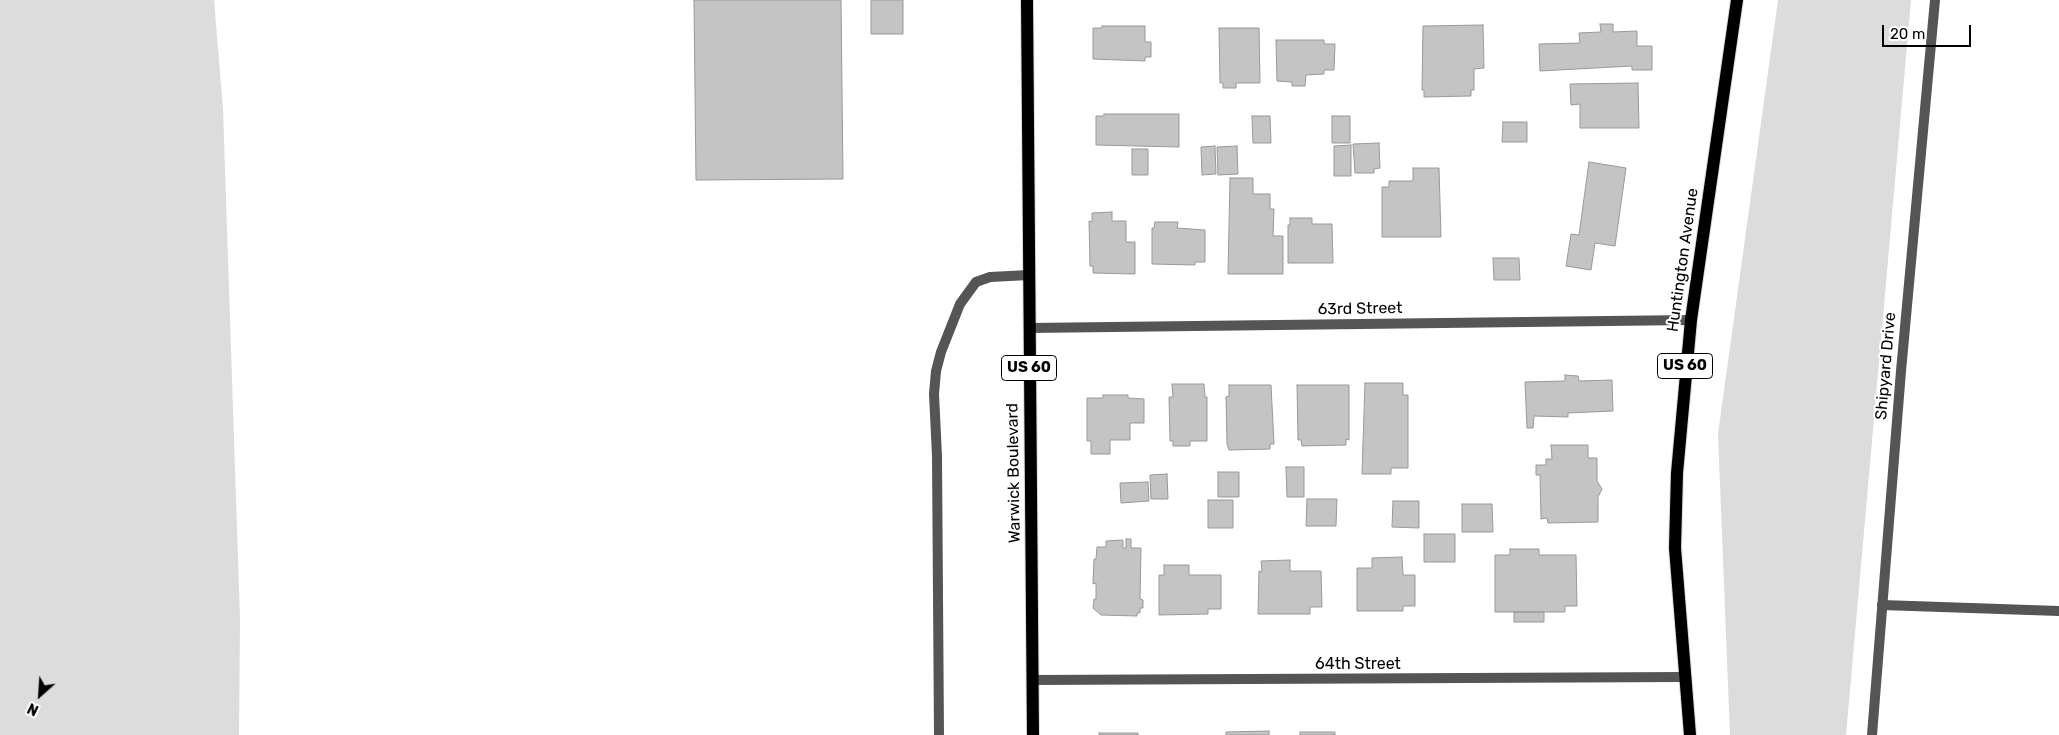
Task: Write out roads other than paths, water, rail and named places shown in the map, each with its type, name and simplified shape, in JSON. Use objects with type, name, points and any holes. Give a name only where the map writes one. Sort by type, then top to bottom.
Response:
[{"type":"main road","name":"Warwick Boulevard","points":[[1027,0],[1033,735]]},
{"type":"main road","name":"Huntington Avenue","points":[[1690,735],[1675,548],[1676,473],[1691,320],[1737,0]]},
{"type":"street","name":"Shipyard Drive","points":[[1872,735],[1901,371],[1935,0]]},
{"type":"street","points":[[939,735],[937,473],[934,394],[936,371],[941,352],[960,304],[976,282],[990,277],[1029,275]]},
{"type":"street","name":"63rd Street","points":[[1029,328],[1691,320]]},
{"type":"street","points":[[1882,605],[2059,611]]},
{"type":"street","name":"64th Street","points":[[1033,680],[1684,677]]}]
